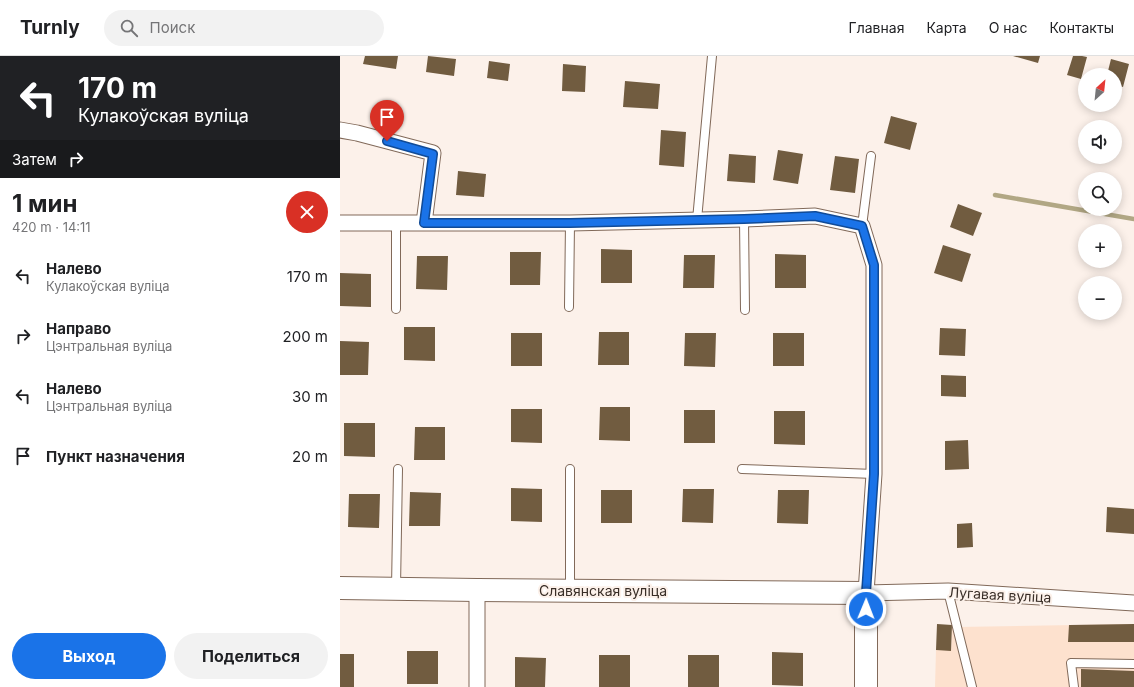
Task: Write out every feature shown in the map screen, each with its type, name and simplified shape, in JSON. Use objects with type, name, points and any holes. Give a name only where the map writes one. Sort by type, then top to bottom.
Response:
[{"type":"street","points":[[340,130],[433,154],[424,217]]},
{"type":"street","points":[[340,223],[396,223],[424,217],[570,223],[815,216],[862,226],[874,265],[874,474],[866,593],[866,687]]},
{"type":"street","name":"Славянская вуліца","points":[[340,588],[866,593]]},
{"type":"street","points":[[477,590],[477,687]]},
{"type":"street","name":"Лугавая вуліца","points":[[866,593],[948,591],[1134,603]]},
{"type":"lane","points":[[697,220],[712,56]]},
{"type":"lane","points":[[862,226],[871,156]]},
{"type":"lane","points":[[744,219],[745,310]]},
{"type":"lane","points":[[396,223],[396,309]]},
{"type":"lane","points":[[569,307],[570,223]]},
{"type":"lane","points":[[396,588],[398,469]]},
{"type":"lane","points":[[570,469],[570,591]]},
{"type":"lane","points":[[742,469],[874,474]]},
{"type":"lane","points":[[948,591],[972,687]]},
{"type":"lane","points":[[1074,687],[1071,663],[1134,664]]},
{"type":"shaded area","points":[[1134,624],[1134,687],[935,687],[936,650],[951,650],[952,625],[958,627]]},
{"type":"building","points":[[365,56],[398,56],[396,69],[363,64]]},
{"type":"building","points":[[428,56],[456,59],[454,76],[426,72]]},
{"type":"building","points":[[1013,56],[1040,56],[1038,63]]},
{"type":"building","points":[[1073,56],[1087,57],[1084,68],[1078,68],[1078,78],[1067,75]]},
{"type":"building","points":[[1111,59],[1129,64],[1123,87],[1122,68],[1109,68]]},
{"type":"building","points":[[489,61],[510,64],[508,81],[487,78]]},
{"type":"building","points":[[563,64],[586,66],[585,92],[562,91]]},
{"type":"building","points":[[625,81],[660,84],[658,109],[623,107]]},
{"type":"building","points":[[891,116],[917,123],[910,150],[884,143]]},
{"type":"building","points":[[661,130],[686,132],[684,167],[659,165]]},
{"type":"building","points":[[778,150],[803,154],[798,184],[773,180]]},
{"type":"building","points":[[729,154],[756,156],[755,183],[727,181]]},
{"type":"building","points":[[835,156],[859,159],[855,193],[830,190]]},
{"type":"building","points":[[458,171],[486,174],[484,197],[456,195]]},
{"type":"building","points":[[958,204],[982,213],[973,236],[950,227]]},
{"type":"building","points":[[943,245],[971,254],[962,282],[934,273]]},
{"type":"building","points":[[601,249],[632,250],[632,283],[601,283]]},
{"type":"building","points":[[510,252],[541,252],[540,285],[510,285]]},
{"type":"building","points":[[775,254],[806,255],[806,288],[775,288]]},
{"type":"building","points":[[684,255],[715,255],[714,288],[683,288]]},
{"type":"building","points":[[417,256],[448,256],[447,290],[416,289]]},
{"type":"building","points":[[340,273],[371,274],[371,307],[340,306]]},
{"type":"building","points":[[404,327],[435,327],[435,361],[404,360]]},
{"type":"building","points":[[940,328],[966,329],[965,356],[939,355]]},
{"type":"building","points":[[599,332],[629,332],[629,365],[598,365]]},
{"type":"building","points":[[511,333],[542,333],[542,366],[511,366]]},
{"type":"building","points":[[685,333],[716,333],[715,367],[684,366]]},
{"type":"building","points":[[773,333],[804,333],[804,366],[773,366]]},
{"type":"building","points":[[340,341],[369,342],[368,375],[340,375]]},
{"type":"building","points":[[941,375],[966,376],[966,397],[941,396]]},
{"type":"building","points":[[600,407],[630,407],[630,441],[599,440]]},
{"type":"building","points":[[511,409],[542,409],[542,443],[511,442]]},
{"type":"building","points":[[684,410],[715,410],[715,443],[684,443]]},
{"type":"building","points":[[774,411],[805,411],[805,445],[774,444]]},
{"type":"building","points":[[344,423],[375,423],[375,457],[344,456]]},
{"type":"building","points":[[415,427],[445,427],[445,460],[414,460]]},
{"type":"building","points":[[968,440],[969,469],[945,470],[945,441]]},
{"type":"building","points":[[511,488],[542,489],[542,522],[511,521]]},
{"type":"building","points":[[683,489],[714,489],[713,523],[682,522]]},
{"type":"building","points":[[601,490],[632,490],[632,523],[601,523]]},
{"type":"building","points":[[778,490],[809,490],[808,524],[777,523]]},
{"type":"building","points":[[410,492],[441,493],[440,526],[409,526]]},
{"type":"building","points":[[349,494],[380,494],[379,528],[348,527]]},
{"type":"building","points":[[1107,507],[1134,509],[1134,534],[1106,532]]},
{"type":"building","points":[[972,523],[973,547],[957,548],[957,524]]},
{"type":"building","points":[[937,624],[952,625],[951,651],[936,650]]},
{"type":"building","points":[[1134,624],[1134,642],[1068,642],[1069,625]]},
{"type":"building","points":[[407,651],[438,651],[438,684],[407,684]]},
{"type":"building","points":[[772,652],[803,653],[803,686],[772,685]]},
{"type":"building","points":[[340,654],[354,654],[354,687],[340,687]]},
{"type":"building","points":[[599,655],[630,655],[630,687],[599,687]]},
{"type":"building","points":[[688,655],[719,655],[719,687],[688,687]]},
{"type":"building","points":[[515,657],[546,658],[545,687],[515,687]]},
{"type":"building","points":[[1081,669],[1134,671],[1134,687],[1081,687]]},
{"type":"waterway","points":[[995,195],[1134,219]]},
{"type":"route","points":[[387,141],[433,154],[424,223],[570,223],[815,216],[862,226],[874,265],[874,474],[866,609]]}]
